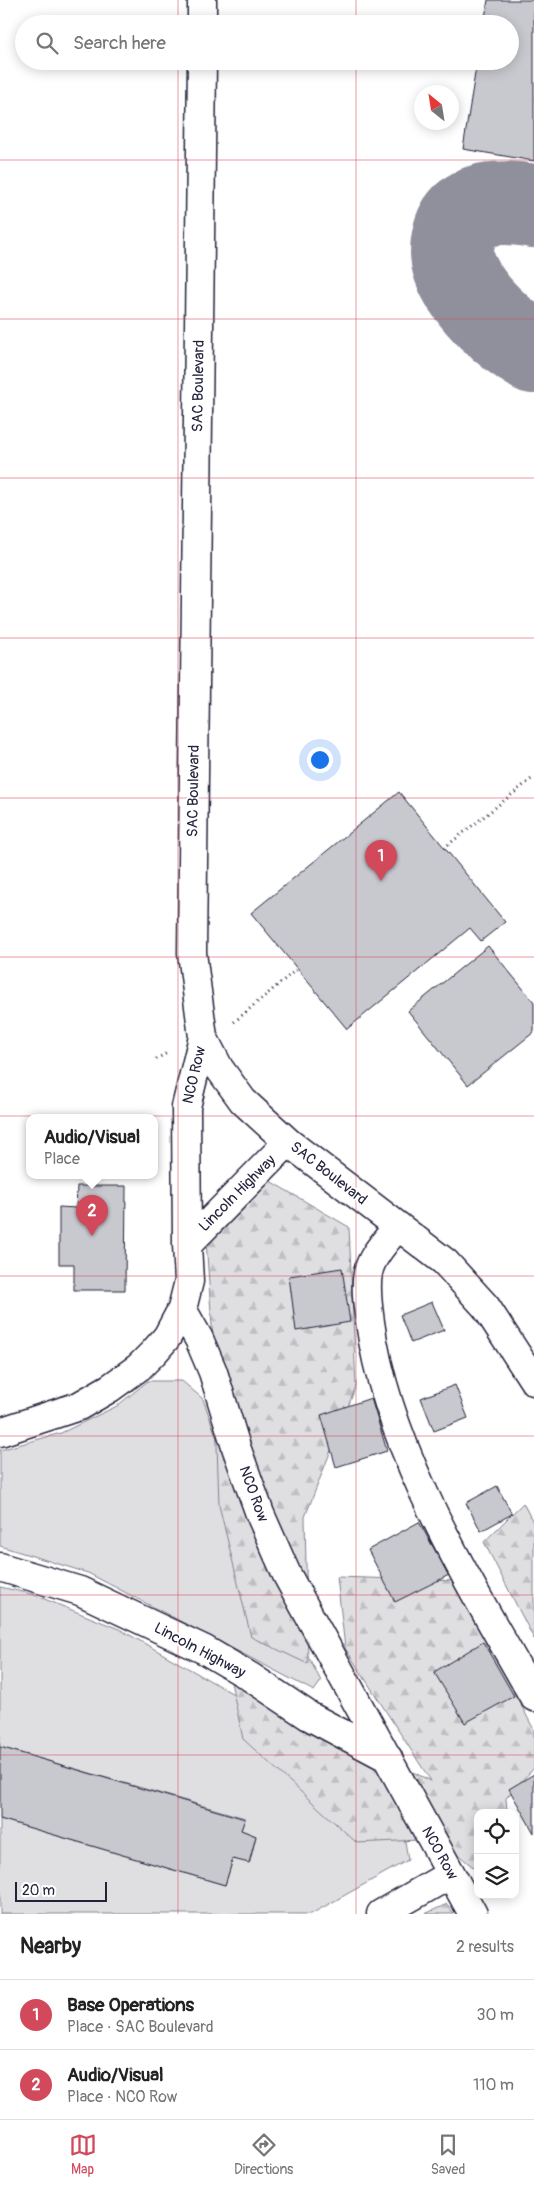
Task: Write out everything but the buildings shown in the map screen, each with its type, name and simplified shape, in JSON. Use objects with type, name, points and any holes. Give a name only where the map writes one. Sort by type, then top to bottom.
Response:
[{"type":"street","points":[[202,0],[202,15]]},
{"type":"street","name":"SAC Boulevard","points":[[202,70],[192,953],[203,1037],[219,1068],[243,1101],[288,1142],[427,1246],[468,1286],[486,1307],[534,1381]]},
{"type":"street","name":"NCO Row","points":[[203,1037],[186,1107],[189,1281],[182,1309],[199,1339],[213,1372],[236,1447],[260,1514],[286,1576],[473,1914]]},
{"type":"street","name":"Lincoln Highway","points":[[187,1244],[288,1142]]},
{"type":"street","points":[[398,1226],[376,1254],[368,1273],[368,1302],[374,1353],[393,1414],[416,1475],[446,1536],[534,1698]]},
{"type":"street","points":[[0,1432],[79,1406],[110,1388],[140,1367],[168,1337],[182,1309]]},
{"type":"street","name":"Lincoln Highway","points":[[0,1567],[80,1592],[205,1650],[249,1676],[309,1716],[388,1758]]},
{"type":"street","points":[[381,1914],[451,1874]]},
{"type":"path","points":[[444,848],[534,777]]},
{"type":"path","points":[[234,1022],[298,969]]},
{"type":"path","points":[[156,1059],[174,1049]]},
{"type":"green space","points":[[270,1181],[349,1227],[356,1386],[305,1517],[308,1664],[251,1637],[219,1505],[214,1355],[206,1240]]},
{"type":"green space","points":[[148,1381],[182,1381],[203,1399],[264,1571],[321,1681],[314,1691],[88,1573],[0,1546],[0,1450],[61,1433],[117,1406]]},
{"type":"green space","points":[[523,1503],[534,1524],[534,1639],[484,1542]]},
{"type":"green space","points":[[337,1577],[457,1581],[534,1730],[534,1768],[506,1798],[507,1809],[474,1809],[474,1868],[439,1839],[357,1843],[243,1739],[231,1682],[431,1781],[345,1648]]},
{"type":"green space","points":[[0,1587],[32,1594],[119,1629],[260,1709],[368,1788],[405,1841],[408,1860],[311,1914],[0,1914],[0,1819],[225,1885],[233,1859],[250,1862],[256,1836],[241,1830],[245,1818],[0,1747]]},
{"type":"green space","points":[[447,1904],[454,1914],[425,1914]]},
{"type":"taxiway","points":[[534,206],[498,203],[475,208],[459,224],[454,236],[452,250],[455,268],[471,296],[501,328],[534,352]]},
{"type":"place","name":"Base Operations","points":[[381,881]]},
{"type":"place","name":"Audio/Visual","points":[[92,1236]]}]
